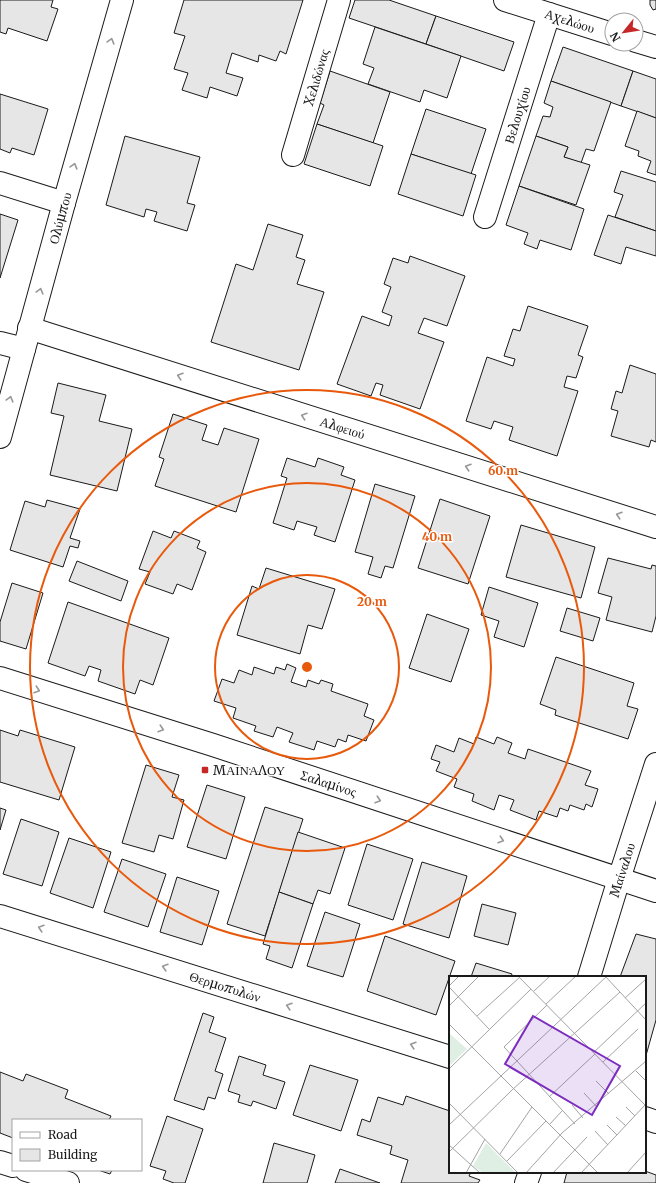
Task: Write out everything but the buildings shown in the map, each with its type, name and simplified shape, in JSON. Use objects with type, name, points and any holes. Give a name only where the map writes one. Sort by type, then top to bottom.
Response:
[{"type":"street","name":"Ολύμπου","points":[[0,437],[64,202],[122,0]]},
{"type":"street","name":"Χελιδώνας","points":[[293,155],[339,0]]},
{"type":"street","name":"Αχελώου","points":[[505,0],[604,31]]},
{"type":"street","name":"Βελουχίου","points":[[485,217],[549,14]]},
{"type":"street","points":[[644,43],[656,47]]},
{"type":"street","points":[[0,183],[64,202]]},
{"type":"street","name":"Αλφειού","points":[[29,328],[656,527]]},
{"type":"street","points":[[0,343],[24,350]]},
{"type":"street","name":"Σαλαμίνος","points":[[0,678],[213,745],[656,891]]},
{"type":"street","name":"Μαίναλου","points":[[589,976],[618,879],[656,764]]},
{"type":"street","name":"Θερμοπυλών","points":[[0,916],[449,1057]]},
{"type":"street","points":[[646,1118],[656,1122]]},
{"type":"street","points":[[0,1162],[12,1166]]},
{"type":"street","points":[[29,1171],[68,1183]]},
{"type":"street","points":[[526,1183],[530,1173]]},
{"type":"place","name":"ΜΑΙΝΑΛΟΥ","points":[[205,770]]}]
